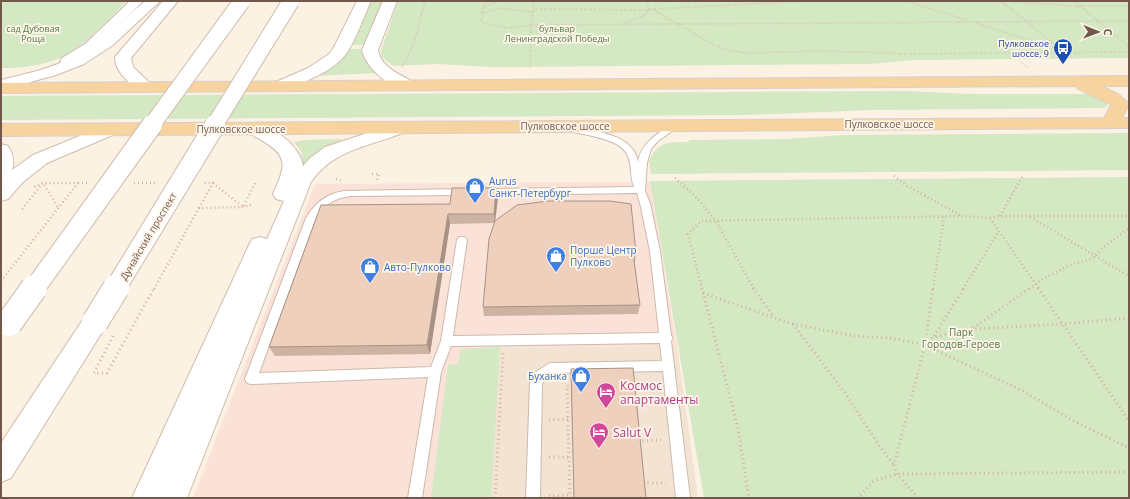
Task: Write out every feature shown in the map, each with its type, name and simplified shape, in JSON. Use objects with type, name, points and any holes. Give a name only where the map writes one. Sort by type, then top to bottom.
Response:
[{"type":"main road","points":[[1,86],[59,70],[92,53],[152,1]]},
{"type":"main road","points":[[146,87],[125,68],[122,61],[123,57],[171,1]]},
{"type":"main road","points":[[5,329],[242,1]]},
{"type":"main road","name":"Дунайский проспект","points":[[1,468],[105,329],[291,1]]},
{"type":"main road","points":[[282,86],[334,58],[340,51],[364,1]]},
{"type":"main road","points":[[390,1],[370,50],[370,56],[380,68],[405,85]]},
{"type":"main road","points":[[1068,81],[1100,91],[1112,97],[1120,104],[1110,123]]},
{"type":"main road","points":[[1,86],[146,87],[1129,81]]},
{"type":"main road","name":"Пулковское шоссе","points":[[1,130],[1129,123]]},
{"type":"main road","points":[[172,498],[302,181],[309,170],[321,158],[342,146],[373,138],[402,127]]},
{"type":"main road","points":[[146,498],[293,172],[291,153],[282,145],[255,129]]},
{"type":"main road","points":[[1,194],[16,178],[40,160],[109,130]]},
{"type":"main road","points":[[1,150],[5,162],[1,173]]},
{"type":"street","points":[[44,73],[82,54],[137,1]]},
{"type":"lane","points":[[561,126],[622,144],[629,149],[632,155],[635,178],[642,190]]},
{"type":"lane","points":[[675,126],[653,141],[646,150],[643,157],[642,190],[649,222],[667,338],[671,398],[684,498]]},
{"type":"lane","points":[[435,372],[251,379],[311,218],[324,201],[339,194],[351,193],[642,190]]},
{"type":"lane","points":[[415,498],[435,372],[447,341],[462,240]]},
{"type":"lane","points":[[447,341],[667,338]]},
{"type":"lane","points":[[533,498],[536,383],[541,375],[550,368],[669,366]]},
{"type":"path","points":[[402,67],[414,43],[425,1]]},
{"type":"path","points":[[485,1],[481,22],[494,28],[519,28],[531,25],[1129,21]]},
{"type":"path","points":[[483,7],[498,1]]},
{"type":"path","points":[[530,68],[531,25],[534,1]]},
{"type":"path","points":[[622,24],[645,15],[649,9],[647,1]]},
{"type":"path","points":[[534,9],[649,9],[808,1]]},
{"type":"path","points":[[907,1],[1065,52]]},
{"type":"path","points":[[1001,1],[1065,52]]},
{"type":"path","points":[[1009,1],[1080,6],[1129,6]]},
{"type":"path","points":[[1074,1],[1129,47]]},
{"type":"path","points":[[482,13],[500,7],[533,12]]},
{"type":"path","points":[[649,9],[654,10],[712,44],[730,51],[746,53],[819,51],[895,53]]},
{"type":"path","points":[[899,54],[1129,52]]},
{"type":"path","points":[[372,174],[379,174],[377,181]]},
{"type":"path","points":[[1000,216],[1023,175]]},
{"type":"path","points":[[894,176],[907,186],[962,216]]},
{"type":"path","points":[[675,178],[698,199],[716,221],[750,284],[774,316]]},
{"type":"path","points":[[336,179],[343,181]]},
{"type":"path","points":[[243,207],[256,181]]},
{"type":"path","points":[[1,281],[78,182],[43,184],[32,188]]},
{"type":"path","points":[[213,183],[243,207]]},
{"type":"path","points":[[43,184],[58,207]]},
{"type":"path","points":[[22,209],[43,184]]},
{"type":"path","points":[[105,329],[94,373],[107,373],[199,208],[243,207],[251,205]]},
{"type":"path","points":[[749,498],[738,429],[688,234],[701,221],[962,216],[990,218],[1000,216],[1129,216]]},
{"type":"path","points":[[894,465],[925,345],[944,217]]},
{"type":"path","points":[[1030,217],[1129,276]]},
{"type":"path","points":[[990,218],[1129,421]]},
{"type":"path","points":[[972,329],[1043,279],[1072,264],[1092,259],[1105,246],[1129,228]]},
{"type":"path","points":[[925,345],[934,337],[999,231]]},
{"type":"path","points":[[702,293],[774,316],[792,324],[855,336],[890,338],[925,345],[1023,391],[1072,420],[1129,448]]},
{"type":"path","points":[[934,337],[972,329],[1062,324],[1129,318]]},
{"type":"path","points":[[792,324],[848,396],[878,444],[894,465],[897,474],[918,498]]},
{"type":"path","points":[[495,498],[503,340]]},
{"type":"path","points":[[548,488],[548,497],[570,497],[567,386],[581,386]]},
{"type":"path","points":[[549,413],[549,427]]},
{"type":"path","points":[[549,420],[568,419]]},
{"type":"path","points":[[636,433],[638,448]]},
{"type":"path","points":[[637,441],[666,440]]},
{"type":"path","points":[[548,465],[549,450]]},
{"type":"path","points":[[549,457],[569,457]]},
{"type":"path","points":[[856,498],[874,481],[897,474],[1129,472]]},
{"type":"path","points":[[640,476],[642,491]]},
{"type":"path","points":[[641,483],[670,483]]},
{"type":"shaded area","points":[[650,182],[677,346],[460,348],[438,498],[193,498],[315,184]]},
{"type":"shaded area","points":[[677,346],[698,498],[438,498],[460,348]]},
{"type":"green space","name":"сад Дубовая Роща","points":[[1,1],[127,1],[98,30],[73,51],[43,64],[1,68]]},
{"type":"green space","points":[[370,1],[385,1],[367,45],[351,45]]},
{"type":"green space","name":"бульвар Ленинградской Победы","points":[[398,1],[1129,1],[1129,58],[916,60],[869,64],[494,67],[437,64],[393,66],[382,57],[381,51]]},
{"type":"green space","points":[[349,49],[366,49],[377,73],[312,76],[341,59]]},
{"type":"green space","points":[[906,91],[971,94],[1090,94],[1106,102],[1107,106],[1102,108],[871,110],[747,115],[1,120],[1,96]]},
{"type":"green space","points":[[1129,133],[1129,170],[651,174],[649,162],[652,155],[660,146],[675,142],[689,142],[689,140],[787,139],[844,135]]},
{"type":"green space","points":[[343,139],[322,152],[303,169],[302,153],[294,142],[306,140]]},
{"type":"green space","name":"Парк Городов-Героев","points":[[1129,177],[1129,498],[704,498],[650,181]]},
{"type":"green space","points":[[500,347],[491,498],[431,498],[448,365],[458,364],[461,349]]},
{"type":"building","name":"Авто-Пулково","points":[[452,188],[496,188],[494,214],[448,214],[427,345],[269,347],[321,205],[450,204]]},
{"type":"building","name":"Порше Центр Пулково","points":[[548,201],[610,201],[631,204],[636,253],[633,253],[640,305],[483,307],[489,239],[495,221],[517,205]]},
{"type":"building","points":[[633,368],[646,498],[574,498],[571,369]]},
{"type":"place","name":"Пулковское шоссе, 9","points":[[1063,65]]},
{"type":"place","name":"Aurus Санкт-Петербург","points":[[475,204]]},
{"type":"place","name":"Порше Центр Пулково","points":[[556,273]]},
{"type":"place","name":"Авто-Пулково","points":[[370,284]]},
{"type":"place","name":"Буханка","points":[[581,393]]},
{"type":"place","name":"Космос апартаменты","points":[[606,409]]},
{"type":"place","name":"Salut V","points":[[599,449]]}]
